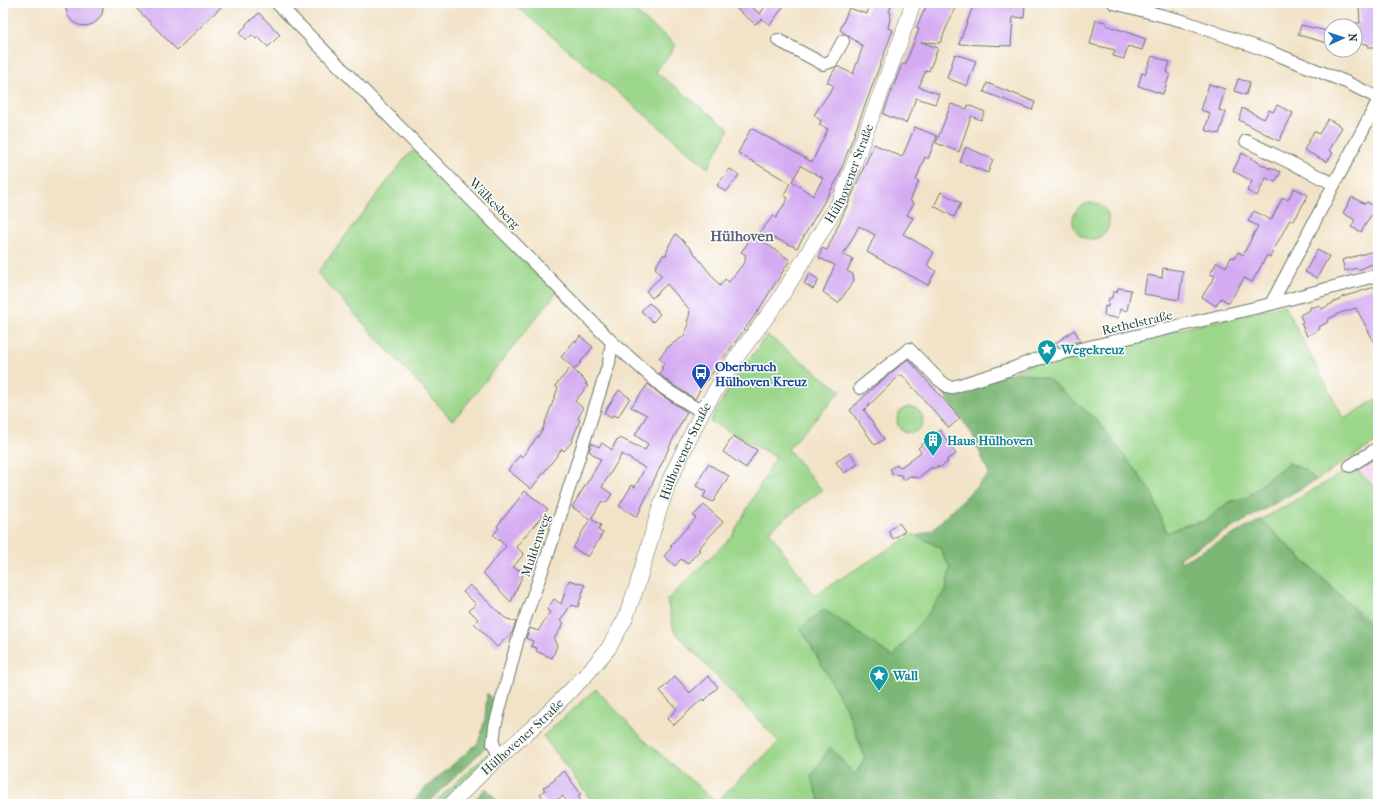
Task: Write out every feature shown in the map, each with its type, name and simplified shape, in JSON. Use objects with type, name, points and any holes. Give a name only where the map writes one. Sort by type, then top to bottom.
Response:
[{"type":"main road","name":"Hülhovener Straße","points":[[451,804],[542,719],[585,676],[608,649],[625,619],[637,586],[670,479],[702,412],[735,359],[777,303],[840,201],[888,75],[913,3]]},
{"type":"street","name":"Wälkesberg","points":[[277,3],[612,342],[665,389],[702,412]]},
{"type":"street","points":[[1114,3],[1182,21],[1268,51],[1346,82],[1378,99],[1270,304]]},
{"type":"street","points":[[778,40],[823,64],[832,61],[843,41]]},
{"type":"street","points":[[1246,141],[1334,184]]},
{"type":"street","name":"Rethelstraße","points":[[860,388],[909,349],[938,379],[950,388],[1011,369],[1034,360],[1270,304],[1378,275]]},
{"type":"street","name":"Muldenweg","points":[[500,757],[493,744],[495,726],[518,635],[549,551],[609,363],[612,342]]},
{"type":"street","points":[[1350,466],[1378,448]]},
{"type":"shaded area","points":[[1378,452],[1378,490],[1353,467]]},
{"type":"green space","points":[[518,3],[624,3],[676,45],[656,72],[729,129],[708,168],[516,6]]},
{"type":"green space","points":[[411,152],[418,152],[557,292],[453,421],[317,273]]},
{"type":"green space","points":[[1091,203],[1104,208],[1109,221],[1104,234],[1091,239],[1078,234],[1073,221],[1078,208]]},
{"type":"green space","points":[[1286,305],[1291,318],[1344,419],[1378,398],[1378,441],[1316,480],[1305,470],[1289,463],[1271,476],[1248,497],[1229,502],[1205,521],[1183,526],[1167,534],[1151,491],[1015,372],[1032,363]]},
{"type":"green space","points":[[767,335],[841,391],[788,449],[822,490],[769,531],[814,595],[913,534],[939,547],[950,568],[946,590],[892,658],[824,610],[801,628],[847,710],[865,758],[855,775],[830,748],[811,777],[821,804],[687,804],[680,798],[672,804],[594,804],[543,736],[596,689],[643,739],[716,802],[779,742],[674,631],[667,600],[732,536],[776,457],[710,421],[737,376]]},
{"type":"green space","points":[[1015,372],[1047,378],[1098,421],[1151,491],[1167,533],[1183,526],[1205,521],[1229,502],[1248,497],[1271,476],[1289,463],[1305,470],[1316,480],[1179,558],[1181,562],[1261,520],[1378,632],[1378,804],[821,804],[811,777],[830,747],[855,775],[865,758],[847,710],[801,628],[824,609],[893,657],[946,590],[950,568],[939,547],[917,536],[932,530],[989,474],[972,434],[943,392]]},
{"type":"green space","points":[[910,407],[919,411],[923,420],[919,429],[910,433],[901,429],[897,420],[901,411]]},
{"type":"green space","points":[[1353,467],[1378,490],[1378,630],[1261,520]]},
{"type":"green space","points":[[487,693],[495,703],[488,745],[427,804],[412,804],[422,791],[478,743],[485,720]]},
{"type":"green space","points":[[489,752],[488,758],[440,804],[433,804]]},
{"type":"green space","points":[[486,788],[500,804],[470,804]]},
{"type":"building","points":[[67,3],[104,3],[102,14],[98,20],[93,24],[86,26],[73,22],[68,16],[66,9]]},
{"type":"building","points":[[131,3],[225,3],[177,50]]},
{"type":"building","points":[[730,3],[746,3],[760,14],[767,3],[786,3],[770,25],[762,19],[755,24]]},
{"type":"building","points":[[870,3],[892,3],[889,12],[891,13],[888,28],[893,30],[838,178],[797,248],[760,232],[773,216],[776,218],[788,198],[784,195],[790,183],[738,153],[751,128],[812,162],[828,129],[819,125],[821,121],[814,115],[834,86],[827,82],[837,66],[853,74],[863,46],[840,30],[849,8],[867,14]],"holes":[[[801,166],[823,178],[813,196],[792,181]]]},
{"type":"building","points":[[933,3],[957,3],[940,43],[921,42],[938,48],[929,71],[926,70],[919,87],[939,94],[935,104],[916,98],[906,123],[883,114],[902,64],[905,65],[919,29],[916,28],[925,9],[928,5]]},
{"type":"building","points":[[974,3],[1025,3],[1024,18],[1013,17],[1011,46],[959,44]]},
{"type":"building","points":[[1378,6],[1378,47],[1368,47],[1368,44],[1363,44],[1363,18],[1360,18],[1359,7]]},
{"type":"building","points":[[259,13],[280,35],[268,47],[258,37],[256,39],[252,35],[246,40],[239,33],[250,20],[252,20]]},
{"type":"building","points":[[1096,20],[1106,22],[1106,25],[1146,39],[1142,50],[1128,46],[1124,59],[1113,56],[1115,50],[1090,44]]},
{"type":"building","points":[[1301,25],[1323,30],[1323,42],[1298,35]]},
{"type":"building","points":[[955,54],[976,61],[967,86],[947,78]]},
{"type":"building","points":[[1152,56],[1170,62],[1167,72],[1170,74],[1163,94],[1138,86],[1142,73],[1145,74]]},
{"type":"building","points":[[1238,79],[1250,82],[1246,95],[1234,91]]},
{"type":"building","points":[[987,83],[1035,102],[1032,110],[984,92]]},
{"type":"building","points":[[1209,84],[1225,89],[1219,110],[1226,112],[1219,134],[1205,130],[1210,113],[1201,110]]},
{"type":"building","points":[[951,104],[967,109],[968,105],[985,112],[981,120],[971,116],[959,152],[936,143]]},
{"type":"building","points":[[1277,105],[1293,113],[1279,141],[1239,120],[1242,108],[1264,119],[1269,110],[1273,112]]},
{"type":"building","points":[[1328,119],[1342,127],[1329,151],[1333,153],[1327,162],[1304,150],[1314,131],[1319,134]]},
{"type":"building","points":[[915,127],[937,136],[928,159],[925,157],[916,180],[919,181],[910,201],[914,203],[907,215],[913,218],[903,234],[934,252],[927,265],[936,271],[928,285],[867,252],[875,235],[859,226],[843,255],[853,259],[847,271],[853,274],[854,281],[838,303],[823,292],[835,265],[819,258],[822,248],[827,250],[874,144],[902,157]]},
{"type":"building","points":[[966,147],[993,159],[988,173],[960,162]]},
{"type":"building","points":[[1242,153],[1270,169],[1270,167],[1281,172],[1275,182],[1266,178],[1257,196],[1247,191],[1252,181],[1233,171]]},
{"type":"building","points":[[730,169],[739,175],[726,192],[717,185]]},
{"type":"building","points":[[1294,188],[1308,195],[1294,221],[1290,219],[1270,257],[1267,255],[1252,282],[1244,278],[1229,303],[1221,298],[1216,306],[1202,297],[1215,276],[1210,274],[1217,262],[1226,267],[1231,257],[1234,258],[1238,252],[1243,255],[1258,226],[1248,221],[1254,211],[1271,220],[1283,197],[1288,200]]},
{"type":"building","points":[[941,192],[961,203],[954,217],[934,206]]},
{"type":"building","points":[[1352,197],[1365,204],[1367,202],[1376,207],[1361,232],[1351,227],[1355,220],[1343,213]]},
{"type":"building","points":[[676,234],[690,248],[720,286],[725,279],[729,282],[746,260],[744,258],[746,255],[741,252],[748,243],[746,241],[752,234],[790,260],[756,314],[701,388],[695,399],[659,374],[664,363],[659,358],[668,347],[684,336],[689,324],[687,321],[690,310],[667,284],[652,298],[646,291],[662,276],[655,268],[663,255],[666,255],[669,245]]},
{"type":"building","points":[[1317,250],[1329,256],[1317,278],[1305,272]]},
{"type":"building","points":[[1374,251],[1377,262],[1358,270],[1357,268],[1345,271],[1342,260]]},
{"type":"building","points":[[1163,268],[1183,271],[1179,300],[1144,294],[1147,275],[1162,278]]},
{"type":"building","points":[[810,274],[819,280],[813,289],[804,283]]},
{"type":"building","points":[[1378,286],[1378,349],[1356,308],[1340,313],[1327,320],[1328,322],[1319,327],[1320,329],[1307,336],[1301,323],[1303,322],[1300,315],[1310,310],[1310,307],[1319,305],[1322,309],[1342,297]]},
{"type":"building","points":[[1118,288],[1131,290],[1127,311],[1120,309],[1118,318],[1104,316],[1105,306],[1108,307],[1109,298],[1112,298],[1113,292],[1117,292]]},
{"type":"building","points":[[649,303],[658,310],[657,311],[660,314],[653,322],[641,311]]},
{"type":"building","points":[[1074,330],[1081,341],[1050,347]]},
{"type":"building","points":[[580,336],[593,347],[575,369],[561,357]]},
{"type":"building","points":[[908,359],[960,418],[949,428],[901,374],[864,410],[884,439],[875,445],[850,410],[876,385]]},
{"type":"building","points":[[571,367],[587,383],[585,384],[588,386],[575,401],[583,408],[578,419],[580,420],[571,443],[564,451],[562,449],[531,489],[508,470],[520,455],[522,457],[542,431],[558,388],[555,386]]},
{"type":"building","points":[[648,384],[661,395],[687,412],[637,517],[619,506],[632,485],[635,487],[645,468],[622,454],[602,487],[612,494],[606,503],[602,501],[591,519],[601,525],[598,530],[603,533],[588,557],[573,548],[590,519],[572,507],[601,460],[589,451],[591,443],[599,447],[602,443],[612,450],[617,439],[619,440],[620,438],[645,450],[648,444],[635,435],[647,415],[631,407]]},
{"type":"building","points":[[619,390],[630,398],[618,417],[613,415],[611,418],[604,413]]},
{"type":"building","name":"Haus Hülhoven","points":[[940,430],[956,454],[946,460],[948,462],[939,468],[938,466],[933,469],[932,467],[918,478],[910,476],[904,480],[901,475],[891,474],[892,472],[890,469],[896,465],[901,467],[921,452],[918,448]]},
{"type":"building","points":[[733,436],[757,450],[746,468],[723,452]]},
{"type":"building","points":[[850,453],[858,464],[844,473],[836,462]]},
{"type":"building","points":[[708,464],[729,476],[713,502],[703,497],[706,492],[696,486]]},
{"type":"building","points":[[525,491],[548,509],[516,547],[524,554],[513,567],[524,572],[511,602],[483,573],[506,546],[493,535],[499,528],[497,526]]},
{"type":"building","points":[[704,505],[723,522],[698,549],[700,550],[687,564],[681,559],[675,566],[664,556],[672,547],[670,546],[696,518],[693,516]]},
{"type":"building","points":[[899,523],[905,531],[893,539],[888,531]]},
{"type":"building","points":[[569,580],[585,585],[578,607],[571,605],[560,621],[564,623],[554,639],[557,646],[552,658],[536,651],[537,648],[531,646],[533,641],[526,638],[530,628],[538,631],[550,612],[547,610],[554,599],[561,604]]},
{"type":"building","points":[[470,585],[505,618],[516,622],[512,633],[497,647],[474,623],[478,619],[469,610],[476,604],[463,592]]},
{"type":"building","points":[[675,676],[690,693],[708,676],[718,687],[704,701],[702,699],[674,725],[667,719],[677,709],[660,691]]},
{"type":"building","points":[[564,771],[581,794],[578,796],[583,804],[569,804],[563,796],[550,804],[547,804],[540,794],[545,790],[543,788]]},
{"type":"place","name":"Wegekreuz","points":[[1047,366]]},
{"type":"place","name":"Oberbruch Hülhoven Kreuz","points":[[701,390]]},
{"type":"place","name":"Haus Hülhoven","points":[[933,457]]},
{"type":"place","name":"Wall","points":[[879,692]]},
{"type":"district","name":"Hülhoven","points":[[742,236]]}]
